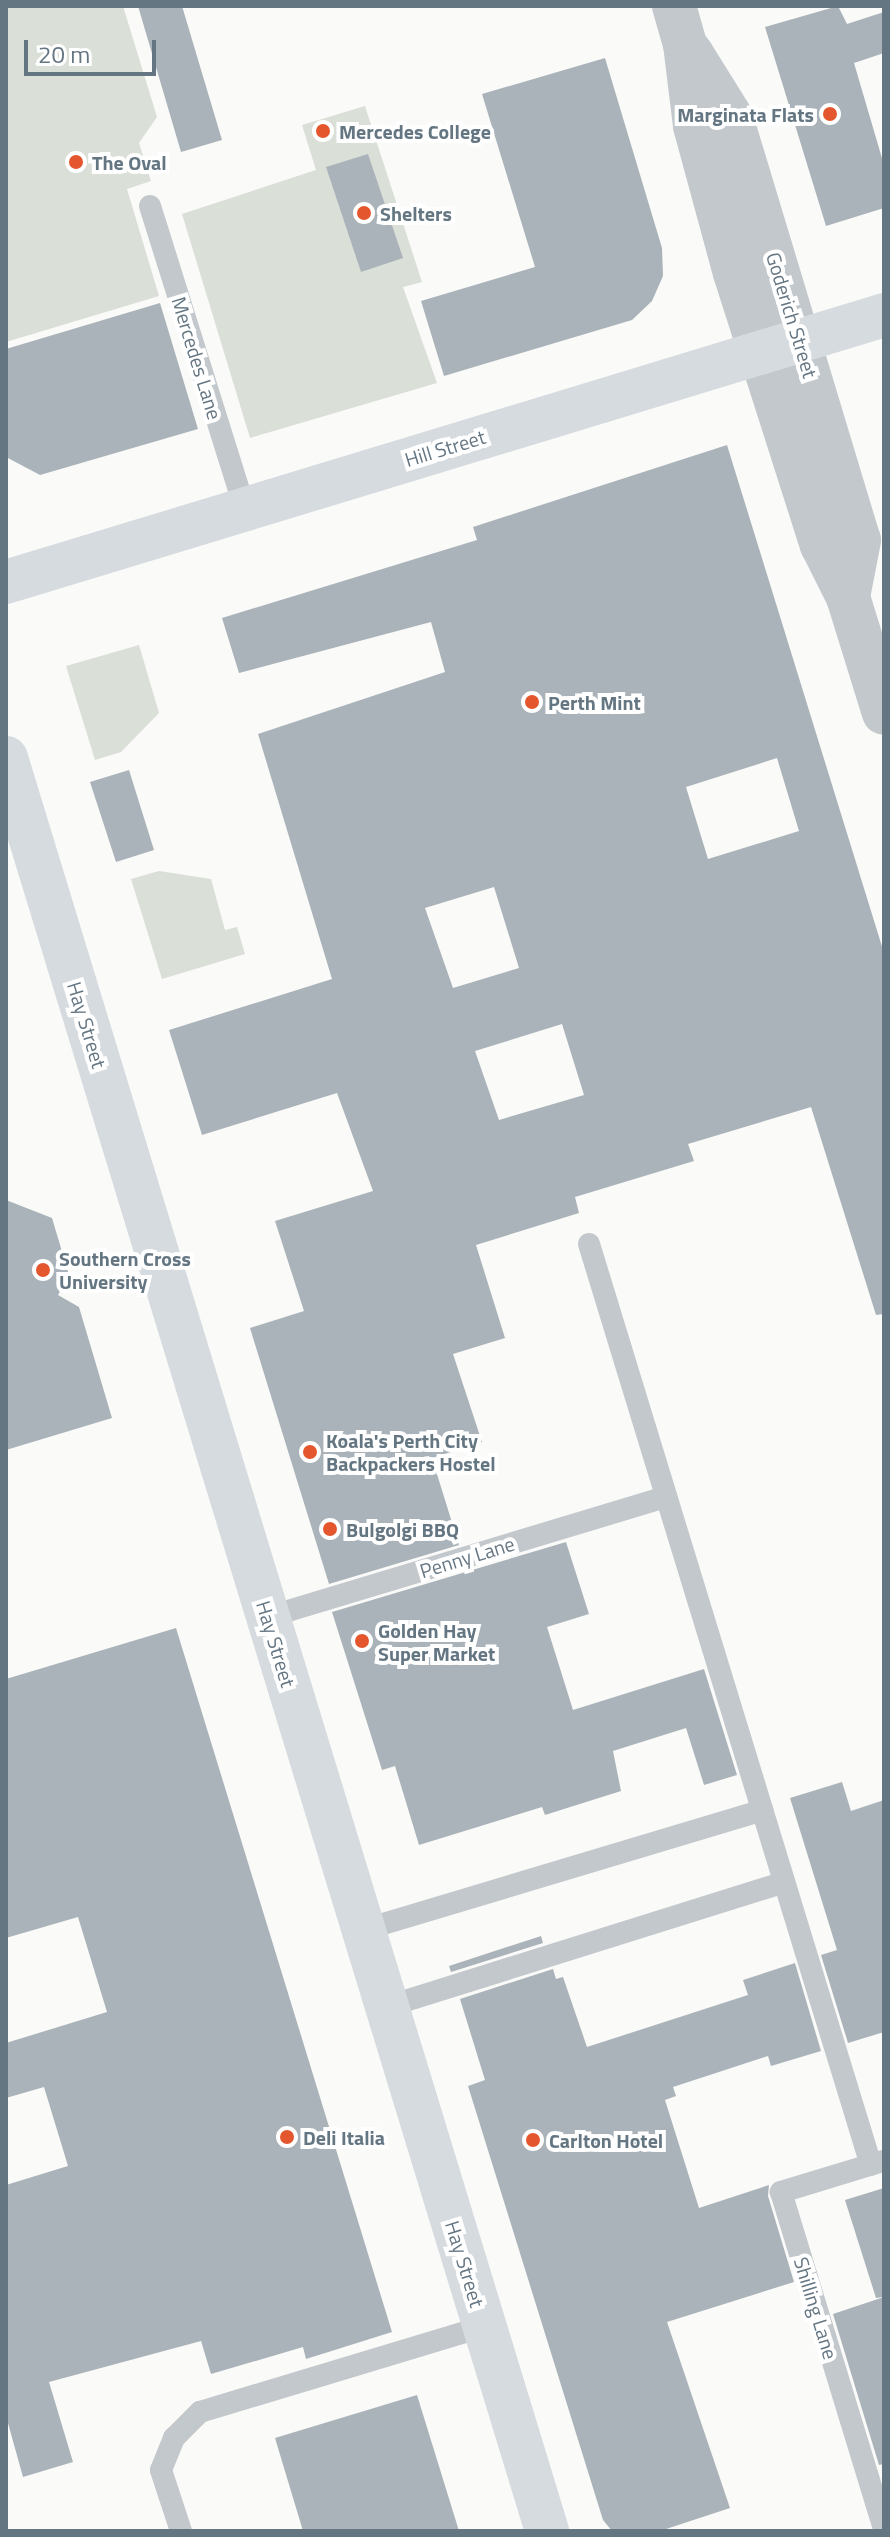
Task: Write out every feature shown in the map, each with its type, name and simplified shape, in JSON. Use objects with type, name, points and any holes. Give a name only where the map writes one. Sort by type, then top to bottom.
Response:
[{"type":"main road","name":"Hill Street","points":[[6,582],[884,315]]},
{"type":"main road","name":"Hay Street","points":[[6,758],[547,2531]]},
{"type":"street","name":"Goderich Street","points":[[680,25],[731,117],[780,346],[859,540],[848,597],[884,713]]},
{"type":"lane","name":"Mercedes Lane","points":[[150,206],[245,509]]},
{"type":"lane","points":[[589,1244],[784,1882],[878,2163]]},
{"type":"lane","name":"Penny Lane","points":[[268,1617],[666,1497]]},
{"type":"lane","points":[[363,1930],[762,1810]]},
{"type":"lane","points":[[386,2007],[784,1882]]},
{"type":"lane","name":"Shilling Lane","points":[[878,2163],[781,2192],[884,2528]]},
{"type":"lane","points":[[181,2531],[161,2470],[174,2438],[200,2412],[484,2326]]},
{"type":"shaded area","name":"The Oval","points":[[6,6],[123,6],[157,117],[139,143],[151,181],[127,189],[159,296],[6,342]]},
{"type":"shaded area","points":[[365,106],[422,282],[403,287],[437,383],[250,438],[182,214],[316,170],[302,125]]},
{"type":"shaded area","points":[[139,645],[159,713],[121,752],[95,760],[66,666]]},
{"type":"shaded area","points":[[159,871],[211,879],[225,930],[237,927],[245,954],[162,979],[131,879]]},
{"type":"building","points":[[138,6],[182,6],[222,140],[181,152]]},
{"type":"building","name":"Marginata Flats","points":[[838,6],[847,24],[884,12],[884,53],[854,63],[884,165],[884,208],[826,226],[765,27]]},
{"type":"building","points":[[605,58],[662,248],[663,276],[652,301],[632,320],[444,376],[421,301],[535,267],[482,94]]},
{"type":"building","name":"Shelters","points":[[368,154],[403,258],[361,272],[326,167]]},
{"type":"building","points":[[160,303],[198,429],[40,475],[6,457],[6,349]]},
{"type":"building","points":[[727,445],[884,953],[884,1314],[876,1315],[811,1107],[688,1144],[694,1161],[575,1197],[579,1213],[476,1245],[505,1338],[453,1354],[482,1442],[432,1458],[459,1545],[329,1584],[250,1328],[304,1311],[275,1221],[373,1191],[337,1093],[202,1135],[169,1030],[332,979],[258,734],[445,672],[431,622],[239,673],[222,618],[477,540],[473,527]],"holes":[[[777,758],[799,831],[708,859],[686,787]],[[494,887],[519,968],[453,988],[425,908]],[[562,1024],[584,1095],[499,1120],[475,1051]]]},
{"type":"building","points":[[129,770],[154,850],[116,862],[90,782]]},
{"type":"building","points":[[6,1200],[52,1218],[69,1275],[58,1295],[79,1307],[112,1418],[6,1450]]},
{"type":"building","points":[[566,1542],[589,1614],[547,1627],[573,1710],[704,1669],[737,1775],[704,1785],[686,1728],[613,1751],[621,1791],[545,1815],[542,1807],[419,1845],[395,1766],[382,1770],[332,1612]]},
{"type":"building","points":[[176,1628],[392,2332],[306,2359],[303,2347],[211,2374],[201,2341],[49,2382],[73,2462],[23,2477],[6,2416],[6,2185],[68,2166],[44,2087],[6,2098],[6,2043],[107,2012],[78,1917],[6,1938],[6,1679]]},
{"type":"building","points":[[842,1782],[851,1811],[884,1800],[884,2032],[848,2043],[821,1955],[837,1950],[790,1798]]},
{"type":"building","points":[[541,1936],[543,1943],[451,1972],[449,1966]]},
{"type":"building","points":[[795,1963],[821,2051],[771,2066],[768,2056],[673,2087],[676,2096],[665,2100],[699,2208],[769,2185],[768,2196],[794,2282],[667,2322],[730,2508],[660,2531],[612,2531],[603,2520],[468,2086],[485,2080],[460,1999],[553,1969],[556,1979],[563,1977],[587,2047],[748,1995],[743,1980]]},
{"type":"building","points":[[884,2188],[884,2297],[876,2298],[845,2200]]},
{"type":"building","points":[[884,2297],[884,2464],[879,2465],[833,2314]]},
{"type":"building","points":[[417,2395],[459,2531],[303,2531],[275,2438]]},
{"type":"place","name":"Marginata Flats","points":[[830,114]]},
{"type":"place","name":"Mercedes College","points":[[323,131]]},
{"type":"place","name":"The Oval","points":[[76,162]]},
{"type":"place","name":"Shelters","points":[[364,213]]},
{"type":"place","name":"Perth Mint","points":[[532,702]]},
{"type":"place","name":"Southern Cross University","points":[[43,1270]]},
{"type":"place","name":"Koala's Perth City Backpackers Hostel","points":[[310,1452]]},
{"type":"place","name":"Bulgolgi BBQ","points":[[330,1529]]},
{"type":"place","name":"Golden Hay Super Market","points":[[362,1641]]},
{"type":"place","name":"Deli Italia","points":[[287,2137]]},
{"type":"place","name":"Carlton Hotel","points":[[533,2140]]}]
